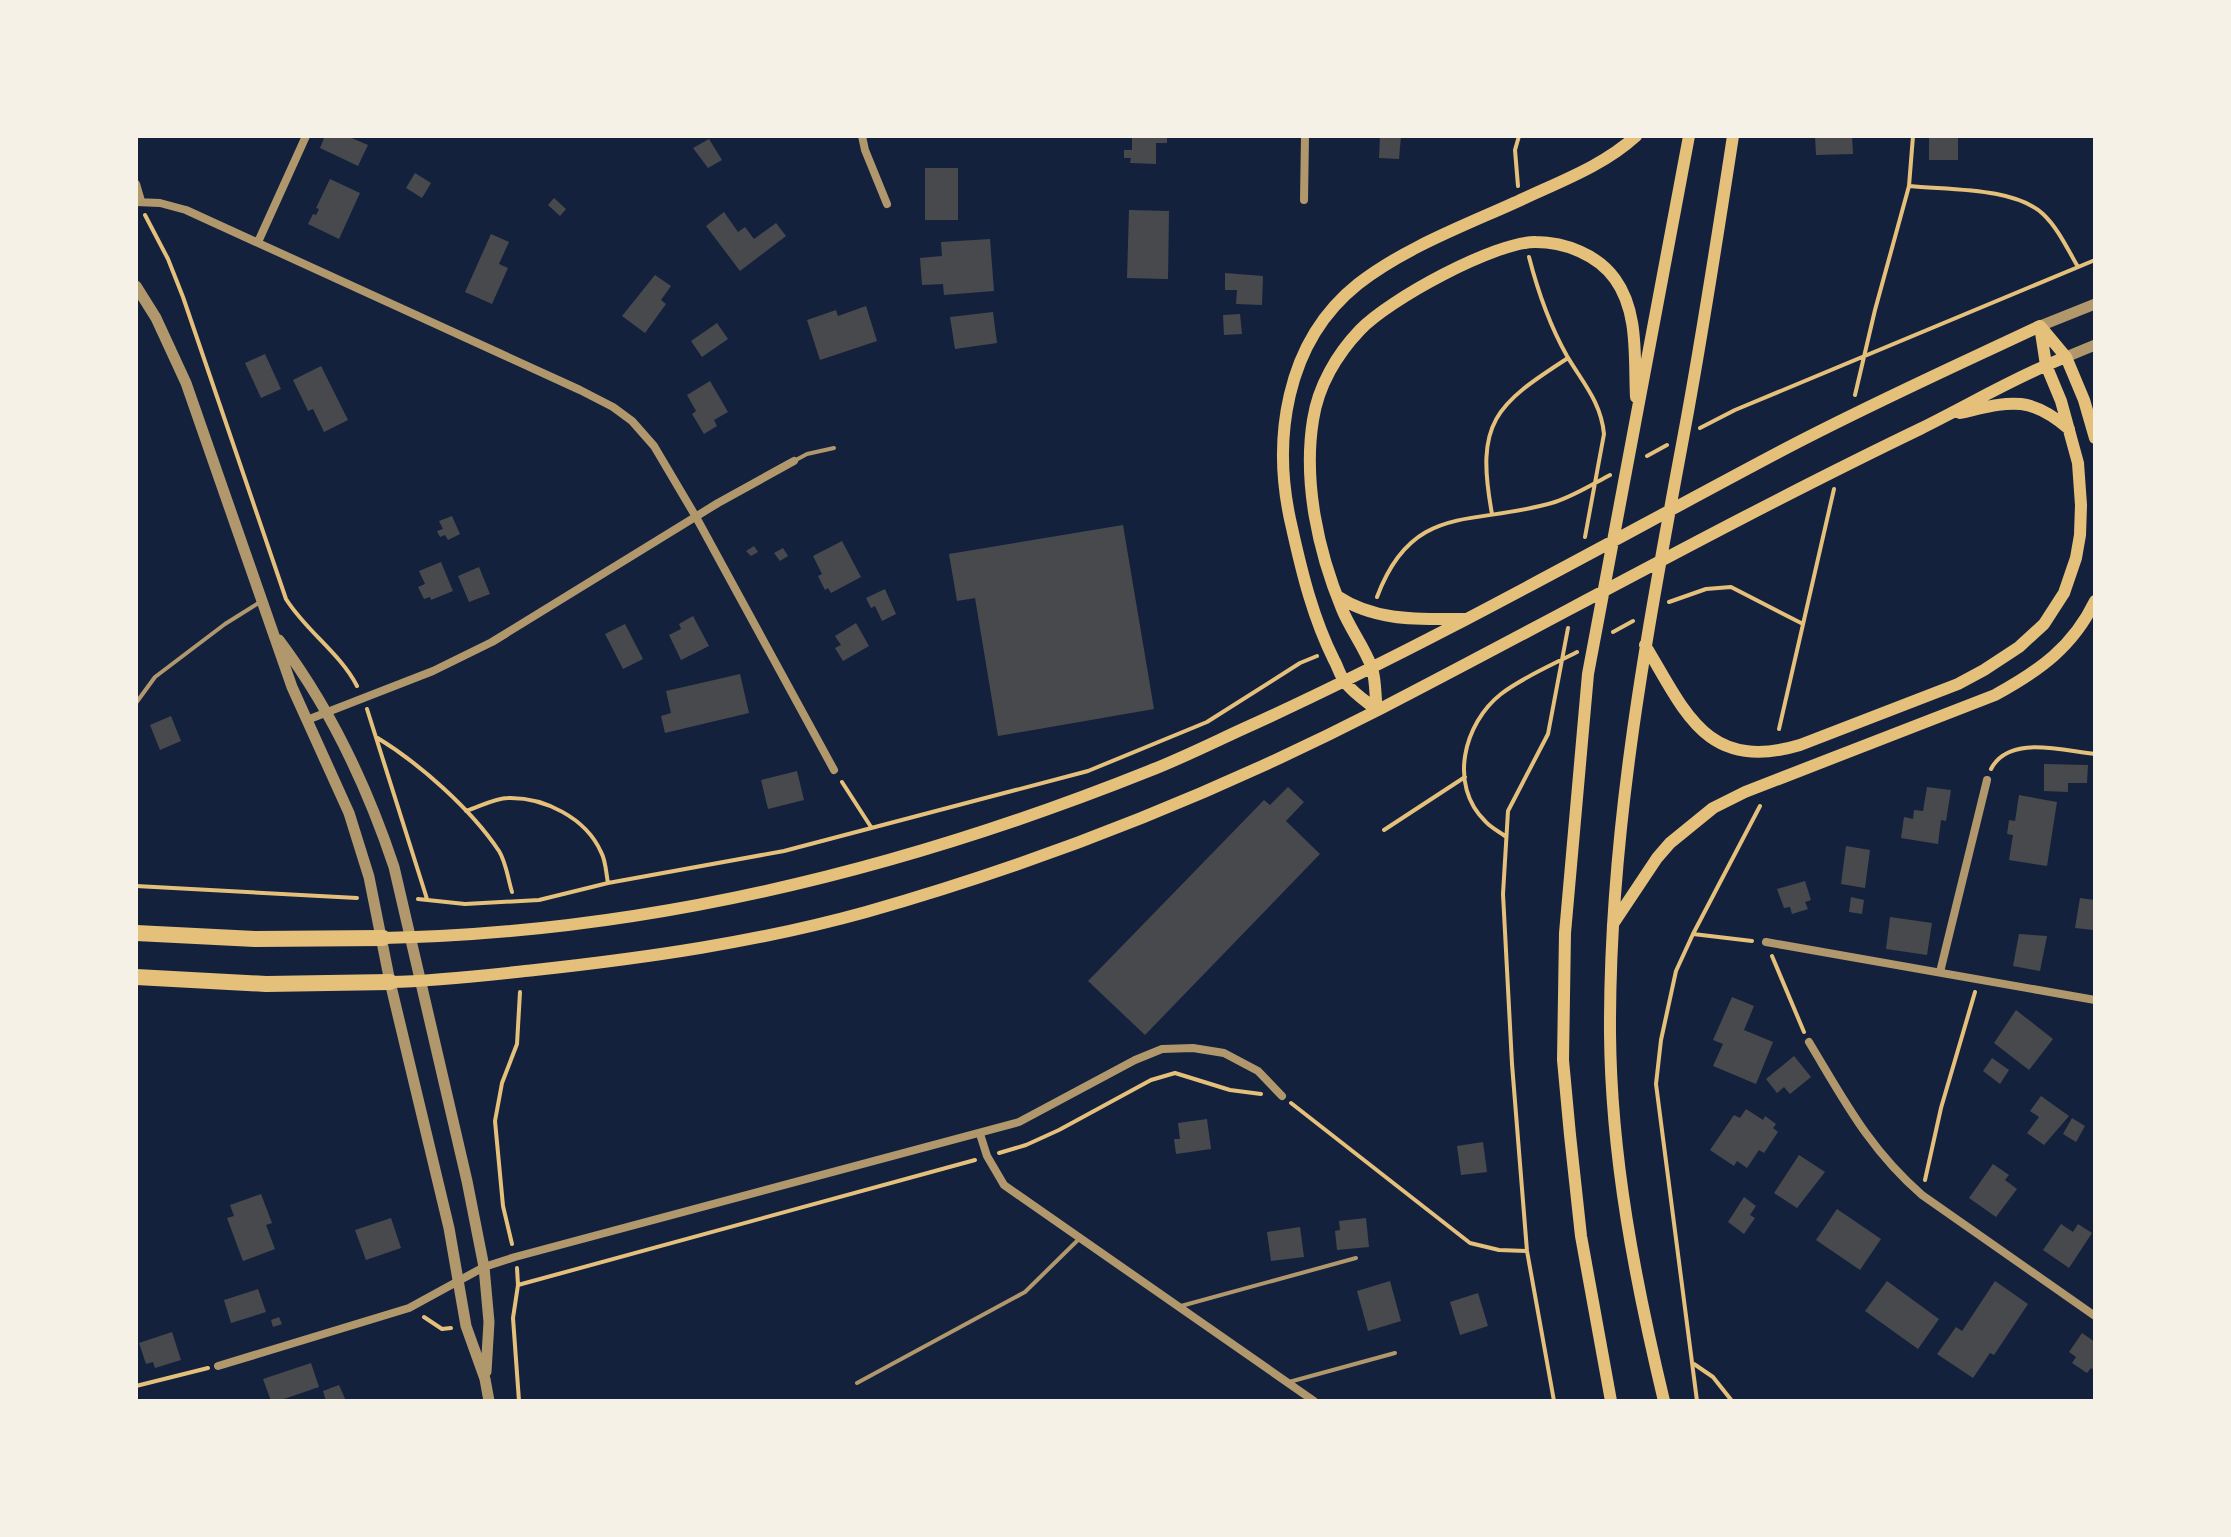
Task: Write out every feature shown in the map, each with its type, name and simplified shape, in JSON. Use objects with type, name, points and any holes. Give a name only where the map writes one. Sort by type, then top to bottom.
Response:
[{"type":"highway","points":[[136,933],[255,939],[383,938]]},
{"type":"highway","points":[[136,977],[266,984],[390,982]]},
{"type":"main road","points":[[1377,710],[1345,682],[1329,650],[1312,606],[1289,516],[1284,434],[1287,399],[1297,366],[1311,338],[1358,285],[1424,245],[1592,167],[1620,151],[1636,136]]},
{"type":"main road","points":[[1611,1401],[1581,1236],[1563,1060],[1565,933],[1588,674],[1689,136]]},
{"type":"main road","points":[[1664,1401],[1643,1314],[1617,1147],[1610,1036],[1612,927],[1618,843],[1645,645],[1733,136]]},
{"type":"main road","points":[[1377,710],[1372,669],[1337,596],[1324,555],[1311,476],[1313,417],[1328,373],[1358,331],[1401,296],[1507,247],[1542,242],[1587,254],[1615,279],[1626,299],[1633,336],[1637,418]]},
{"type":"main road","points":[[1645,645],[1695,726],[1733,748],[1756,752],[1780,751],[1800,745],[1958,684],[2019,647],[2044,624],[2064,593],[2076,558],[2081,505],[2078,463],[2046,365],[2040,326]]},
{"type":"main road","points":[[2040,326],[2066,357],[2084,400],[2095,438]]},
{"type":"main road","points":[[383,938],[528,931],[633,917],[849,873],[968,838],[1152,770],[1345,682],[1787,448],[2040,326]]},
{"type":"main road","points":[[390,982],[421,982],[639,958],[735,941],[862,913],[1078,843],[1174,804],[1377,710],[1817,478],[2066,357]]},
{"type":"main road","points":[[1945,417],[2001,404],[2021,403],[2042,409],[2069,430]]},
{"type":"main road","points":[[1337,596],[1373,614],[1421,619],[1468,619]]},
{"type":"main road","points":[[1612,927],[1657,858],[1699,817],[1745,792],[1995,695],[2019,682],[2063,650],[2087,618],[2095,601]]},
{"type":"street","points":[[258,242],[306,136]]},
{"type":"street","points":[[862,136],[887,204]]},
{"type":"street","points":[[1304,200],[1305,136]]},
{"type":"street","points":[[136,184],[138,202],[160,203],[186,210],[613,407],[645,434],[696,517],[834,770]]},
{"type":"street","points":[[136,286],[156,318],[186,383],[292,687],[349,813],[374,898],[390,982],[449,1228],[466,1326],[485,1379],[489,1401]]},
{"type":"street","points":[[2040,326],[2095,304]]},
{"type":"street","points":[[2066,357],[2095,345]]},
{"type":"street","points":[[307,720],[433,671],[492,642],[794,461]]},
{"type":"street","points":[[272,629],[307,677],[328,713],[379,822],[403,900],[484,1267],[489,1322],[485,1379]]},
{"type":"street","points":[[1940,972],[1987,780]]},
{"type":"street","points":[[1766,942],[2095,1000]]},
{"type":"street","points":[[1809,1042],[1875,1149],[1897,1173],[1922,1195],[2095,1316]]},
{"type":"street","points":[[218,1366],[409,1308],[484,1267],[515,1257],[1019,1122],[1135,1060],[1162,1049],[1193,1048],[1224,1053],[1258,1071],[1282,1096]]},
{"type":"street","points":[[980,1134],[987,1156],[1004,1185],[1314,1401]]},
{"type":"lane","points":[[794,461],[807,454],[834,448]]},
{"type":"lane","points":[[136,703],[155,677],[225,624],[262,601]]},
{"type":"lane","points":[[857,1383],[1025,1292],[1080,1238]]},
{"type":"lane","points":[[1178,1307],[1356,1258]]},
{"type":"lane","points":[[1287,1383],[1395,1353]]},
{"type":"path","points":[[1518,188],[1515,150],[1519,136]]},
{"type":"path","points":[[1875,310],[1909,186],[1913,136]]},
{"type":"path","points":[[1909,186],[1991,194],[2029,205],[2043,214],[2055,228],[2078,267]]},
{"type":"path","points":[[138,202],[168,259],[183,297],[286,599],[352,677],[363,698],[427,899]]},
{"type":"path","points":[[1529,255],[1542,305],[1568,358],[1594,396],[1604,434]]},
{"type":"path","points":[[1692,432],[1735,410],[2095,260]]},
{"type":"path","points":[[1492,514],[1486,454],[1496,419],[1519,391],[1568,358]]},
{"type":"path","points":[[1636,461],[1678,439]]},
{"type":"path","points":[[1373,614],[1377,595],[1392,562],[1417,536],[1441,525],[1557,502],[1622,469]]},
{"type":"path","points":[[1779,729],[1820,549]]},
{"type":"path","points":[[403,900],[427,899],[465,904],[539,900],[608,883],[784,851],[1088,771],[1207,722],[1300,663],[1329,650]]},
{"type":"path","points":[[1554,1401],[1527,1251],[1512,1064],[1504,908],[1508,811],[1527,769],[1548,734],[1557,690]]},
{"type":"path","points":[[374,736],[399,751],[466,811],[500,853],[512,892]]},
{"type":"path","points":[[1987,780],[1992,765],[2001,755],[2013,749],[2095,754]]},
{"type":"path","points":[[834,770],[871,827]]},
{"type":"path","points":[[1384,830],[1465,777]]},
{"type":"path","points":[[466,811],[505,797],[532,800],[563,812],[583,826],[602,852],[608,883]]},
{"type":"path","points":[[1697,1401],[1656,1084],[1661,1040],[1676,971],[1760,806]]},
{"type":"path","points":[[136,886],[374,898]]},
{"type":"path","points":[[1693,934],[1766,942],[1809,1042]]},
{"type":"path","points":[[1922,1195],[1941,1108],[1979,979]]},
{"type":"path","points":[[519,1401],[513,1318],[518,1285],[503,1206],[495,1121],[502,1083],[517,1044],[520,992]]},
{"type":"path","points":[[518,1285],[1026,1145],[1151,1080],[1175,1073],[1230,1090],[1282,1096],[1470,1243],[1499,1250],[1527,1251]]},
{"type":"path","points":[[1693,1364],[1713,1377],[1732,1401]]},
{"type":"path","points":[[136,1386],[218,1366]]},
{"type":"building","points":[[325,136],[347,136],[368,145],[358,166],[320,148]]},
{"type":"building","points":[[1132,136],[1167,136],[1167,143],[1156,143],[1156,164],[1130,163],[1131,158],[1124,158],[1124,150],[1132,150]]},
{"type":"building","points":[[1380,136],[1401,136],[1399,159],[1379,158]]},
{"type":"building","points":[[1815,136],[1852,136],[1853,154],[1816,155]]},
{"type":"building","points":[[1929,136],[1958,136],[1958,160],[1929,160]]},
{"type":"building","points":[[709,139],[722,160],[708,168],[693,148]]},
{"type":"building","points":[[925,168],[958,168],[958,220],[925,220]]},
{"type":"building","points":[[415,173],[431,183],[422,198],[406,188]]},
{"type":"building","points":[[330,179],[360,193],[339,239],[308,224],[319,209],[316,208]]},
{"type":"building","points":[[554,198],[566,209],[560,216],[548,205]]},
{"type":"building","points":[[1129,210],[1169,211],[1168,279],[1127,278]]},
{"type":"building","points":[[724,212],[738,232],[745,227],[754,239],[776,223],[786,236],[740,271],[706,226]]},
{"type":"building","points":[[491,234],[509,242],[499,264],[508,268],[492,304],[465,292]]},
{"type":"building","points":[[990,239],[994,291],[944,295],[943,284],[922,285],[920,258],[942,256],[941,242]]},
{"type":"building","points":[[1225,273],[1263,276],[1262,305],[1236,304],[1237,290],[1225,290]]},
{"type":"building","points":[[655,275],[671,286],[661,300],[666,304],[645,333],[622,316]]},
{"type":"building","points":[[866,306],[877,341],[820,360],[807,320],[836,310],[838,316]]},
{"type":"building","points":[[993,312],[997,343],[955,349],[950,317]]},
{"type":"building","points":[[1240,314],[1242,334],[1224,335],[1223,315]]},
{"type":"building","points":[[717,323],[728,339],[702,357],[691,341]]},
{"type":"building","points":[[265,354],[281,389],[261,398],[245,363]]},
{"type":"building","points":[[321,366],[348,420],[324,432],[313,409],[308,411],[293,380]]},
{"type":"building","points":[[710,381],[728,412],[714,420],[717,426],[704,434],[692,414],[696,411],[687,395]]},
{"type":"building","points":[[452,516],[460,534],[448,540],[445,535],[440,537],[437,531],[443,529],[439,521]]},
{"type":"building","points":[[1123,525],[1154,709],[998,736],[975,598],[957,601],[949,554]]},
{"type":"building","points":[[842,541],[861,577],[831,593],[828,588],[825,590],[818,576],[822,574],[813,556]]},
{"type":"building","points":[[754,546],[758,552],[751,556],[746,551]]},
{"type":"building","points":[[783,548],[788,556],[780,561],[774,553]]},
{"type":"building","points":[[441,562],[453,591],[431,600],[430,597],[424,599],[418,587],[425,584],[419,571]]},
{"type":"building","points":[[479,567],[490,594],[469,602],[458,576]]},
{"type":"building","points":[[885,589],[896,614],[882,621],[875,606],[871,608],[866,598]]},
{"type":"building","points":[[693,616],[709,646],[681,660],[669,635],[681,629],[679,624]]},
{"type":"building","points":[[856,623],[869,646],[843,661],[835,648],[841,645],[835,636]]},
{"type":"building","points":[[625,624],[643,659],[623,669],[605,634]]},
{"type":"building","points":[[740,674],[749,713],[665,733],[661,716],[671,713],[666,691]]},
{"type":"building","points":[[171,716],[181,741],[160,750],[150,725]]},
{"type":"building","points":[[2044,764],[2088,765],[2087,783],[2068,783],[2068,792],[2044,791]]},
{"type":"building","points":[[797,771],[804,800],[768,809],[761,780]]},
{"type":"building","points":[[1288,787],[1304,802],[1286,821],[1320,854],[1145,1035],[1088,981],[1264,800],[1270,805]]},
{"type":"building","points":[[1927,787],[1951,790],[1946,821],[1941,820],[1938,844],[1901,838],[1904,817],[1913,819],[1914,810],[1923,811]]},
{"type":"building","points":[[2019,795],[2057,802],[2047,866],[2009,860],[2013,835],[2007,834],[2009,820],[2015,821]]},
{"type":"building","points":[[1846,846],[1870,850],[1865,888],[1841,884]]},
{"type":"building","points":[[1805,881],[1811,900],[1805,902],[1808,909],[1792,914],[1790,907],[1784,908],[1777,889]]},
{"type":"building","points":[[1851,897],[1864,900],[1862,914],[1849,912]]},
{"type":"building","points":[[2080,898],[2095,900],[2093,930],[2075,928]]},
{"type":"building","points":[[1890,917],[1932,923],[1927,955],[1886,949]]},
{"type":"building","points":[[2019,934],[2047,936],[2040,971],[2013,966]]},
{"type":"building","points":[[1732,997],[1754,1006],[1744,1030],[1773,1042],[1756,1084],[1713,1066],[1723,1044],[1713,1040]]},
{"type":"building","points":[[2016,1010],[2053,1039],[2029,1070],[1994,1043]]},
{"type":"building","points":[[1794,1056],[1811,1077],[1790,1094],[1784,1087],[1777,1093],[1766,1079]]},
{"type":"building","points":[[1992,1058],[2009,1070],[2000,1084],[1983,1071]]},
{"type":"building","points":[[2041,1096],[2069,1116],[2044,1145],[2027,1133],[2039,1117],[2030,1111]]},
{"type":"building","points":[[1746,1109],[1763,1120],[1765,1116],[1776,1124],[1773,1128],[1778,1132],[1764,1153],[1759,1150],[1747,1168],[1737,1161],[1734,1166],[1710,1150],[1734,1115],[1740,1118]]},
{"type":"building","points":[[2072,1118],[2085,1126],[2076,1142],[2063,1134]]},
{"type":"building","points":[[1207,1119],[1211,1149],[1176,1154],[1174,1139],[1180,1139],[1178,1123]]},
{"type":"building","points":[[1483,1142],[1487,1172],[1461,1175],[1457,1146]]},
{"type":"building","points":[[1799,1155],[1825,1172],[1797,1208],[1774,1193]]},
{"type":"building","points":[[1993,1164],[2009,1175],[2005,1180],[2017,1189],[1996,1217],[1969,1198]]},
{"type":"building","points":[[261,1194],[272,1223],[266,1225],[275,1249],[243,1261],[227,1218],[234,1216],[230,1205]]},
{"type":"building","points":[[1744,1197],[1756,1206],[1750,1215],[1755,1218],[1744,1234],[1728,1222]]},
{"type":"building","points":[[1837,1209],[1881,1239],[1860,1270],[1816,1240]]},
{"type":"building","points":[[391,1218],[401,1248],[366,1260],[355,1230]]},
{"type":"building","points":[[1366,1218],[1369,1247],[1337,1250],[1335,1231],[1340,1230],[1339,1221]]},
{"type":"building","points":[[2061,1224],[2073,1232],[2078,1224],[2092,1233],[2069,1268],[2043,1250]]},
{"type":"building","points":[[1300,1227],[1304,1257],[1271,1261],[1267,1232]]},
{"type":"building","points":[[1390,1281],[1401,1321],[1368,1331],[1357,1291]]},
{"type":"building","points":[[1887,1281],[1939,1319],[1918,1349],[1865,1311]]},
{"type":"building","points":[[1995,1281],[2028,1304],[1994,1355],[1990,1353],[1973,1378],[1937,1354],[1956,1327],[1962,1331]]},
{"type":"building","points":[[258,1289],[266,1312],[231,1323],[224,1300]]},
{"type":"building","points":[[1478,1293],[1488,1326],[1460,1335],[1450,1302]]},
{"type":"building","points":[[279,1317],[282,1324],[273,1327],[271,1320]]},
{"type":"building","points":[[172,1332],[181,1360],[155,1368],[153,1362],[146,1364],[139,1343]]},
{"type":"building","points":[[2082,1333],[2095,1342],[2095,1371],[2091,1368],[2087,1373],[2072,1363],[2076,1357],[2069,1352]]},
{"type":"building","points":[[311,1363],[319,1387],[271,1401],[263,1379]]},
{"type":"building","points":[[339,1385],[346,1401],[326,1401],[323,1391]]}]
